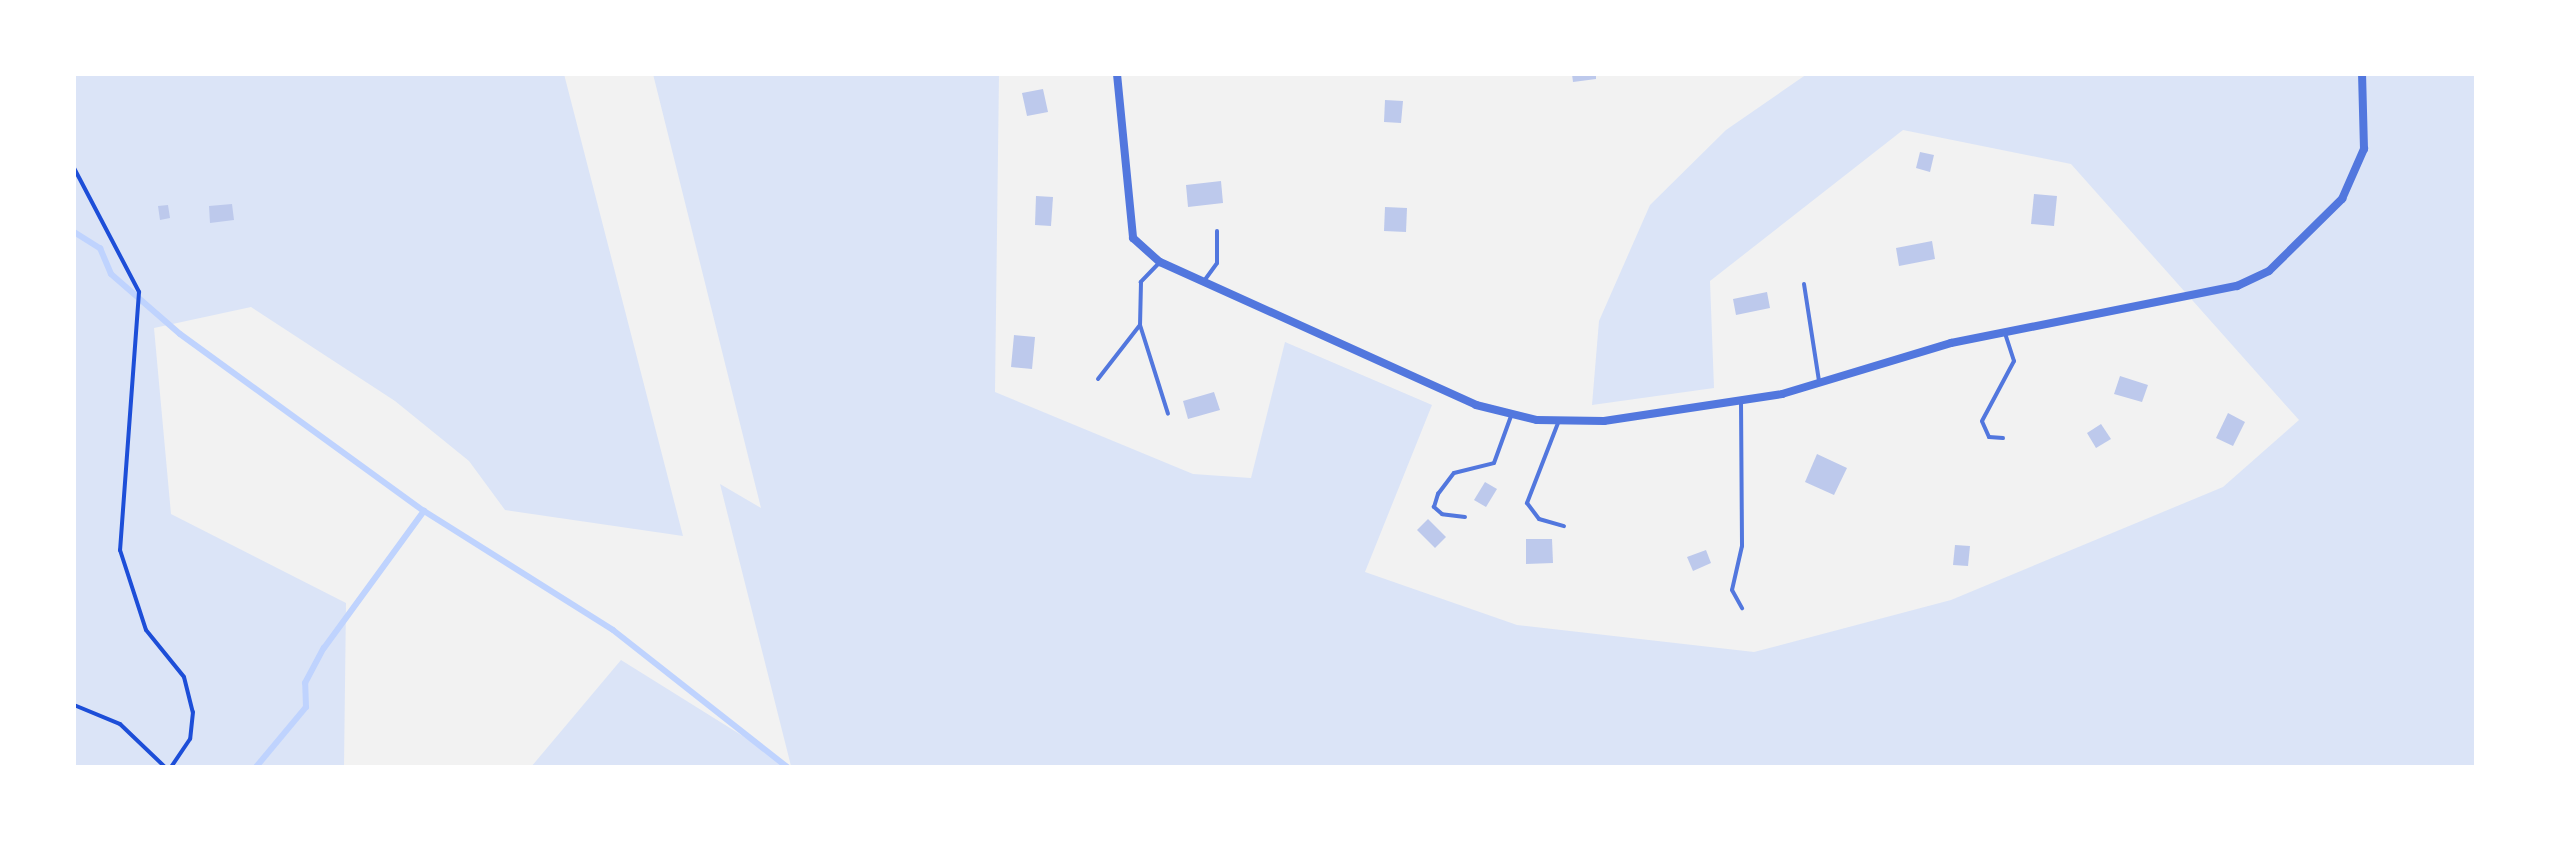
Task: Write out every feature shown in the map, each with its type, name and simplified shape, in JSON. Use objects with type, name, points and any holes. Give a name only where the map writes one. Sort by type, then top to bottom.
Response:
[{"type":"street","points":[[1117,74],[1133,238],[1160,262],[1370,362],[1511,414],[1559,420],[1741,401],[1819,383],[2004,331],[2237,286],[2269,271],[2315,231],[2358,170],[2367,107],[2362,74]]},
{"type":"lane","points":[[1202,283],[1217,263],[1217,231]]},
{"type":"lane","points":[[1160,262],[1141,282],[1140,325],[1168,414]]},
{"type":"lane","points":[[1804,284],[1819,383]]},
{"type":"lane","points":[[1098,379],[1140,325]]},
{"type":"lane","points":[[2003,438],[1989,437],[1982,421],[2014,361],[2004,331]]},
{"type":"lane","points":[[1741,401],[1742,546],[1732,590],[1742,608]]},
{"type":"lane","points":[[1465,517],[1442,514],[1434,507],[1438,494],[1454,473],[1494,463],[1511,414]]},
{"type":"lane","points":[[1559,420],[1527,503],[1539,519],[1564,526]]},
{"type":"path","points":[[74,168],[139,298],[120,550],[146,630],[184,677],[193,712],[190,739],[168,767],[120,724],[74,705]]},
{"type":"shaded area","points":[[74,74],[564,74],[683,536],[505,510],[469,461],[395,401],[251,307],[154,328],[171,514],[346,603],[344,767],[74,767]]},
{"type":"shaded area","points":[[653,74],[999,74],[995,392],[1193,474],[1251,478],[1285,342],[1432,405],[1365,572],[1517,625],[1754,652],[1951,600],[2223,487],[2299,420],[2071,164],[1903,130],[1710,281],[1714,388],[1592,405],[1599,321],[1650,205],[1726,130],[1807,74],[2476,74],[2476,767],[531,767],[621,660],[791,766],[720,484],[761,508]]},
{"type":"building","points":[[1572,74],[1596,74],[1596,79],[1573,82]]},
{"type":"building","points":[[1043,89],[1048,112],[1027,116],[1022,93]]},
{"type":"building","points":[[1385,100],[1403,101],[1401,123],[1384,122]]},
{"type":"building","points":[[1920,152],[1934,155],[1930,172],[1916,168]]},
{"type":"building","points":[[1221,181],[1223,203],[1188,207],[1186,185]]},
{"type":"building","points":[[2034,194],[2057,196],[2054,226],[2031,224]]},
{"type":"building","points":[[1036,196],[1053,197],[1051,226],[1035,225]]},
{"type":"building","points":[[232,204],[234,220],[210,223],[209,206]]},
{"type":"building","points":[[168,205],[170,218],[160,220],[158,206]]},
{"type":"building","points":[[1385,207],[1407,208],[1406,232],[1384,231]]},
{"type":"building","points":[[1932,241],[1935,259],[1899,266],[1896,248]]},
{"type":"building","points":[[1767,292],[1770,308],[1736,315],[1733,299]]},
{"type":"building","points":[[1014,335],[1035,337],[1032,369],[1011,367]]},
{"type":"building","points":[[2120,376],[2148,385],[2142,402],[2114,394]]},
{"type":"building","points":[[1214,392],[1220,410],[1188,419],[1183,401]]},
{"type":"building","points":[[2228,413],[2245,422],[2233,446],[2216,438]]},
{"type":"building","points":[[2101,424],[2111,439],[2096,448],[2087,433]]},
{"type":"building","points":[[1817,454],[1847,468],[1834,495],[1805,482]]},
{"type":"building","points":[[1485,482],[1497,489],[1486,507],[1474,500]]},
{"type":"building","points":[[1428,519],[1446,537],[1435,548],[1417,530]]},
{"type":"building","points":[[1526,539],[1552,539],[1553,563],[1526,564]]},
{"type":"building","points":[[1955,545],[1970,546],[1968,566],[1953,565]]},
{"type":"building","points":[[1706,550],[1711,563],[1693,571],[1687,557]]},
{"type":"waterway","points":[[74,232],[100,248],[111,274],[180,334],[424,511],[613,630],[787,767]]},
{"type":"waterway","points":[[256,767],[306,707],[305,683],[324,648],[424,511]]}]
